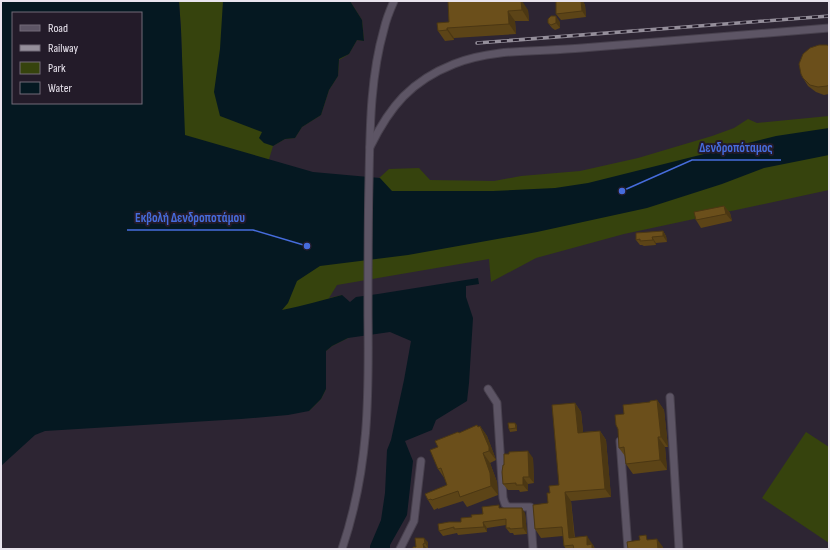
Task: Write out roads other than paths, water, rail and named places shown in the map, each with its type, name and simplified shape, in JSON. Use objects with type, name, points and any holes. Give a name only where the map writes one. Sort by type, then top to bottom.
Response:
[{"type":"street","points":[[342,549],[351,523],[358,492],[364,459],[367,428],[368,243],[372,97],[376,66],[384,29],[394,1]]},
{"type":"street","points":[[370,149],[388,115],[400,99],[413,86],[453,65],[486,56],[512,52],[574,49],[829,28]]},
{"type":"street","points":[[488,388],[497,403],[503,498],[508,507],[530,506],[533,549]]},
{"type":"street","points":[[670,397],[679,549]]},
{"type":"street","points":[[620,439],[628,549]]},
{"type":"street","points":[[400,549],[414,521],[421,461]]},
{"type":"water","points":[[1,1],[179,1],[185,135],[313,172],[380,178],[392,191],[493,191],[555,188],[588,183],[776,136],[829,128],[829,155],[764,168],[722,184],[647,208],[537,232],[408,255],[320,266],[297,281],[288,303],[282,310],[342,295],[350,302],[356,297],[478,278],[479,284],[466,286],[466,297],[473,318],[467,401],[436,420],[432,430],[405,441],[413,461],[407,515],[390,545],[390,549],[370,549],[370,546],[381,520],[385,493],[387,450],[391,440],[411,341],[390,332],[348,338],[332,346],[326,351],[326,389],[321,399],[309,411],[288,415],[241,419],[45,431],[35,435],[1,466]]},
{"type":"water","points":[[223,1],[350,1],[362,20],[364,41],[357,40],[349,54],[339,59],[338,76],[329,90],[321,115],[302,127],[295,138],[285,139],[273,146],[264,143],[259,138],[262,132],[220,116],[214,92],[220,49]]},
{"type":"railway","points":[[477,43],[829,16]]},
{"type":"place","name":"Δενδροπόταμος","points":[[622,191]]},
{"type":"place","name":"Εκβολή Δενδροποτάμου","points":[[307,246]]}]
